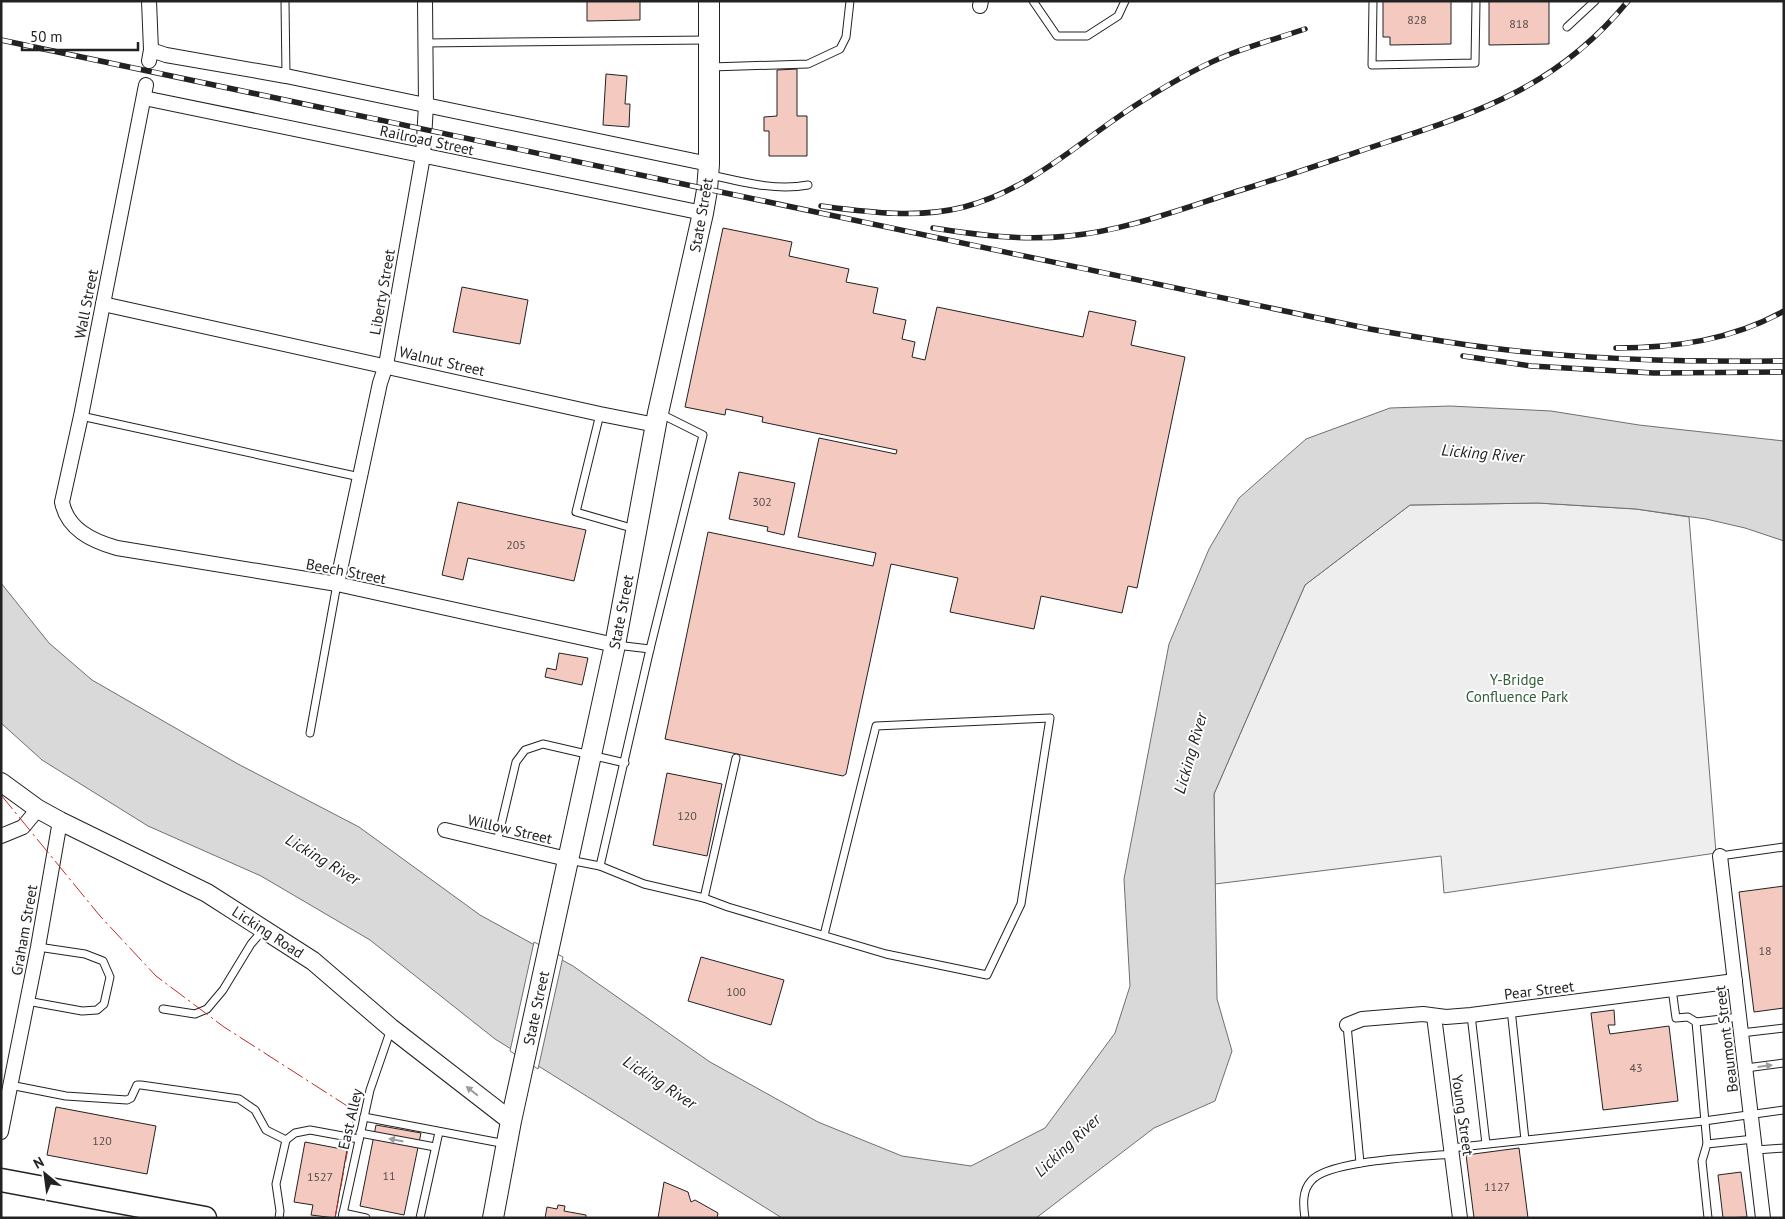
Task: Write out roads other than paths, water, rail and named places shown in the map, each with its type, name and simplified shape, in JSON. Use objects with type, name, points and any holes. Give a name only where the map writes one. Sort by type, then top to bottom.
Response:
[{"type":"main road","name":"State Street","points":[[493,1218],[506,1144],[615,645],[657,419],[703,214],[708,169],[709,1]]},
{"type":"main road","points":[[1,1180],[205,1218]]},
{"type":"street","points":[[149,1],[150,56],[166,55],[286,76],[426,105],[708,169]]},
{"type":"street","name":"Liberty Street","points":[[337,584],[380,383],[386,365],[423,156],[426,105],[425,1]]},
{"type":"street","name":"Railroad Street","points":[[145,92],[423,156],[703,214]]},
{"type":"street","name":"Wall Street","points":[[74,527],[63,510],[62,502],[81,416],[145,92]]},
{"type":"street","name":"Walnut Street","points":[[103,304],[386,365],[600,414],[657,419]]},
{"type":"street","name":"Beech Street","points":[[74,527],[96,542],[116,548],[337,584],[615,645]]},
{"type":"street","name":"Licking Road","points":[[1,782],[38,809],[207,893],[263,929],[313,962],[391,1028],[513,1112]]},
{"type":"street","points":[[1,836],[23,827],[38,809]]},
{"type":"street","name":"Graham Street","points":[[1,1132],[9,1084],[38,947],[60,821]]},
{"type":"street","name":"Willow Street","points":[[445,830],[567,859]]},
{"type":"street","name":"Beaumont Street","points":[[1720,856],[1763,1218]]},
{"type":"street","name":"Pear Street","points":[[1347,1025],[1362,1019],[1423,1014],[1446,1017],[1471,1015],[1735,981]]},
{"type":"street","name":"Young Street","points":[[1434,1016],[1460,1218]]},
{"type":"lane","points":[[285,1],[286,76]]},
{"type":"lane","points":[[708,67],[808,64],[840,49],[846,37],[850,1]]},
{"type":"lane","points":[[1033,1],[1057,36],[1087,36],[1118,16],[1125,1]]},
{"type":"lane","points":[[1373,1],[1372,65],[1475,63],[1476,1]]},
{"type":"lane","points":[[1567,27],[1595,1]]},
{"type":"lane","points":[[425,43],[709,40]]},
{"type":"lane","points":[[708,169],[760,186],[792,188],[808,185]]},
{"type":"lane","points":[[600,414],[576,512],[637,530]]},
{"type":"lane","points":[[81,416],[360,478]]},
{"type":"lane","points":[[600,866],[650,650],[703,435],[657,419]]},
{"type":"lane","points":[[310,733],[337,584]]},
{"type":"lane","points":[[615,645],[650,650]]},
{"type":"lane","points":[[567,859],[600,866],[644,884],[704,898],[728,907],[886,954],[987,975],[1021,904],[1050,718],[876,726],[824,935]]},
{"type":"lane","points":[[497,842],[516,762],[525,750],[543,744],[625,763]]},
{"type":"lane","points":[[704,898],[736,758]]},
{"type":"lane","points":[[1720,856],[1784,847]]},
{"type":"lane","points":[[163,1009],[195,1014],[207,1009],[223,990],[251,944],[263,929]]},
{"type":"lane","points":[[27,1001],[82,1010],[97,1010],[104,1004],[110,976],[103,961],[85,954],[38,947]]},
{"type":"lane","points":[[1672,989],[1676,1018],[1688,1017],[1696,1022],[1740,1017]]},
{"type":"lane","points":[[1511,1009],[1526,1140]]},
{"type":"lane","points":[[1471,1015],[1486,1144]]},
{"type":"lane","points":[[1696,1022],[1707,1144],[1702,1161],[1708,1218]]},
{"type":"lane","points":[[1347,1025],[1360,1163]]},
{"type":"lane","name":"East Alley","points":[[343,1216],[370,1090],[391,1028]]},
{"type":"lane","points":[[1741,1033],[1784,1028]]},
{"type":"lane","points":[[1746,1068],[1784,1064]]},
{"type":"lane","points":[[9,1084],[66,1096],[93,1099],[127,1100],[131,1098],[137,1085],[239,1099],[255,1110],[266,1130],[286,1140]]},
{"type":"lane","points":[[1305,1218],[1305,1194],[1311,1180],[1325,1171],[1360,1163],[1452,1151],[1486,1144],[1751,1116],[1784,1110]]},
{"type":"lane","points":[[364,1117],[506,1144]]},
{"type":"lane","points":[[279,1218],[280,1211],[276,1184],[286,1140],[295,1133],[310,1130],[435,1147]]},
{"type":"lane","points":[[420,1218],[439,1132]]},
{"type":"lane","points":[[1707,1144],[1755,1144],[1784,1148]]},
{"type":"lane","points":[[343,1216],[366,1218]]},
{"type":"water","name":"Licking River","points":[[1450,406],[1551,411],[1639,425],[1784,441],[1784,541],[1745,528],[1706,519],[1636,509],[1538,503],[1410,505],[1305,585],[1214,794],[1217,999],[1232,1051],[1215,1101],[1154,1128],[1036,1218],[782,1218],[495,1039],[370,940],[261,876],[148,826],[42,760],[1,723],[1,583],[49,643],[92,680],[238,764],[359,827],[480,915],[573,966],[710,1062],[818,1122],[902,1156],[971,1166],[1045,1128],[1115,1033],[1130,986],[1124,879],[1169,644],[1209,549],[1239,498],[1306,439],[1390,408]]},
{"type":"railway","points":[[933,228],[1018,238],[1092,233],[1138,223],[1284,176],[1454,119],[1487,106],[1517,91],[1547,74],[1575,54],[1602,30],[1628,1]]},
{"type":"railway","points":[[821,206],[910,214],[946,211],[988,199],[1012,189],[1034,176],[1118,117],[1185,75],[1233,53],[1305,29]]},
{"type":"railway","points":[[1,40],[1370,329],[1476,346],[1600,358],[1784,361]]},
{"type":"railway","points":[[1616,348],[1660,346],[1703,340],[1744,329],[1784,311]]},
{"type":"railway","points":[[1463,356],[1531,366],[1654,373],[1784,372]]},
{"type":"park label","name":"Y-Bridge Confluence Park","points":[[1517,688]]}]
